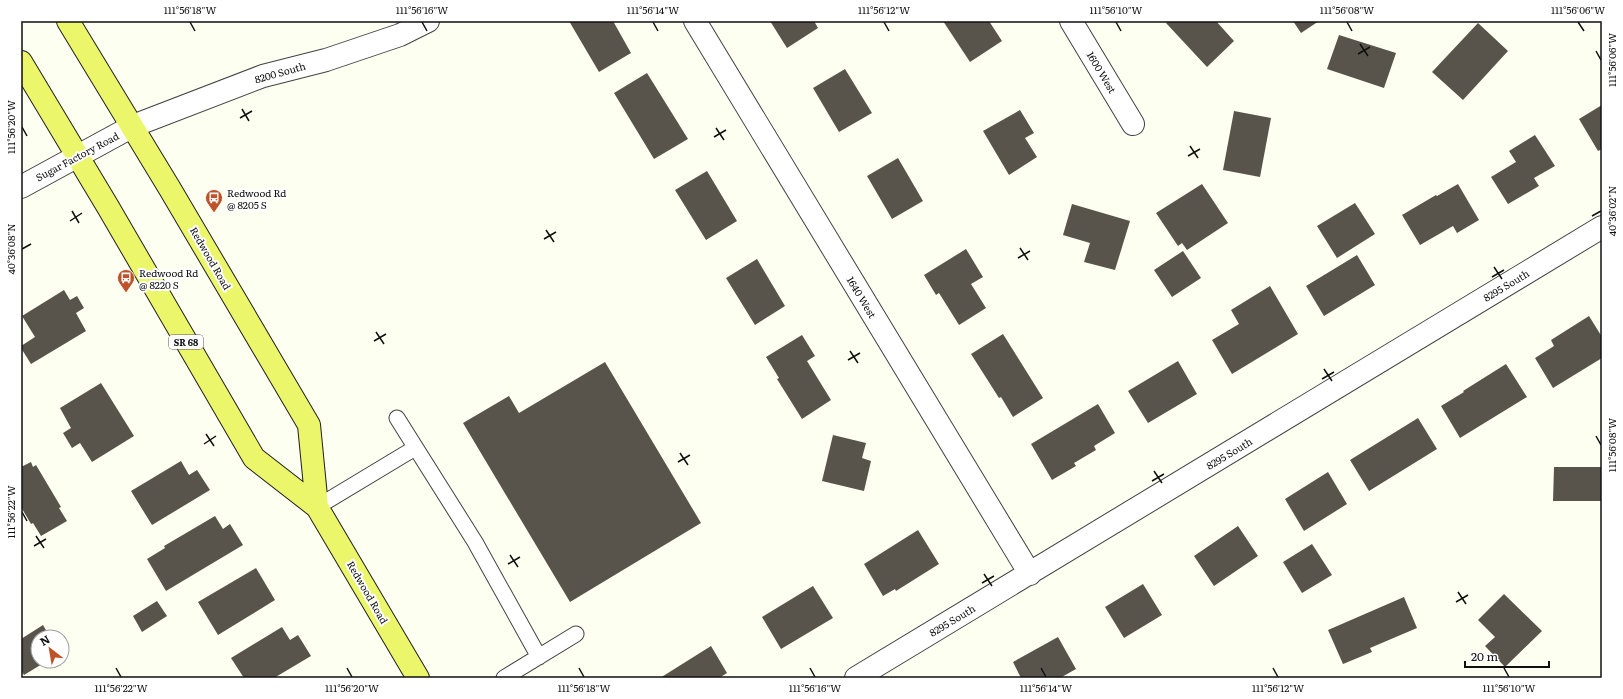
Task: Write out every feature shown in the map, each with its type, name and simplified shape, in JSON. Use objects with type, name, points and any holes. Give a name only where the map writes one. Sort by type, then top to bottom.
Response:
[{"type":"main road","name":"Redwood Road","points":[[68,21],[309,425],[318,507]]},
{"type":"main road","name":"Redwood Road","points":[[21,62],[78,156],[254,458],[318,507],[418,678]]},
{"type":"street","name":"8200 South","points":[[132,126],[263,76],[326,60],[400,36],[428,21]]},
{"type":"street","name":"1640 West","points":[[695,21],[1030,574]]},
{"type":"street","name":"1600 West","points":[[1071,21],[1133,124]]},
{"type":"street","name":"Sugar Factory Road","points":[[21,187],[42,174],[132,126]]},
{"type":"street","name":"8295 South","points":[[856,678],[1602,227]]},
{"type":"lane","points":[[397,418],[475,542],[538,657]]},
{"type":"lane","points":[[318,507],[415,448]]},
{"type":"lane","points":[[504,678],[576,634]]},
{"type":"building","points":[[569,21],[613,21],[631,53],[599,72]]},
{"type":"building","points":[[770,21],[814,21],[818,28],[787,48]]},
{"type":"building","points":[[943,21],[989,21],[1002,41],[970,62]]},
{"type":"building","points":[[1168,21],[1216,21],[1234,41],[1207,67],[1166,23]]},
{"type":"building","points":[[1293,21],[1319,21],[1301,33]]},
{"type":"building","points":[[1478,23],[1508,51],[1463,100],[1432,72]]},
{"type":"building","points":[[1339,35],[1396,53],[1384,88],[1327,69]]},
{"type":"building","points":[[845,69],[872,113],[839,132],[813,88]]},
{"type":"building","points":[[647,73],[688,139],[654,159],[614,93]]},
{"type":"building","points":[[1602,105],[1602,149],[1598,151],[1579,119]]},
{"type":"building","points":[[1020,110],[1034,133],[1025,138],[1037,157],[1009,175],[983,131]]},
{"type":"building","points":[[1234,111],[1271,118],[1260,177],[1223,170]]},
{"type":"building","points":[[1535,135],[1555,166],[1534,178],[1539,186],[1508,204],[1491,177],[1516,162],[1509,151]]},
{"type":"building","points":[[898,158],[923,201],[892,219],[867,176]]},
{"type":"building","points":[[707,171],[737,221],[706,240],[675,190]]},
{"type":"building","points":[[1202,184],[1228,223],[1187,250],[1182,243],[1178,246],[1156,213]]},
{"type":"building","points":[[1458,184],[1479,220],[1457,233],[1453,226],[1420,245],[1402,215]]},
{"type":"building","points":[[1355,203],[1375,234],[1337,258],[1317,226]]},
{"type":"building","points":[[1072,204],[1130,221],[1115,270],[1084,262],[1090,243],[1063,235]]},
{"type":"building","points":[[966,249],[983,277],[971,284],[986,308],[959,325],[939,293],[936,295],[924,275]]},
{"type":"building","points":[[1183,251],[1201,278],[1172,297],[1154,270]]},
{"type":"building","points":[[1357,255],[1375,285],[1324,316],[1306,286]]},
{"type":"building","points":[[757,259],[785,306],[755,325],[726,278]]},
{"type":"building","points":[[1270,286],[1298,334],[1232,374],[1212,340],[1239,324],[1231,310]]},
{"type":"building","points":[[64,290],[70,300],[77,296],[84,308],[76,313],[86,331],[31,364],[21,346],[35,337],[22,316]]},
{"type":"building","points":[[1589,316],[1602,337],[1602,358],[1553,388],[1535,358],[1554,346],[1551,340]]},
{"type":"building","points":[[1003,334],[1043,398],[1013,417],[971,354]]},
{"type":"building","points":[[802,335],[815,356],[807,361],[831,400],[802,419],[777,379],[779,378],[766,357]]},
{"type":"building","points":[[1178,361],[1197,394],[1148,423],[1128,391]]},
{"type":"building","points":[[605,362],[701,523],[570,602],[463,423],[509,396],[519,413]]},
{"type":"building","points":[[1506,364],[1527,397],[1460,438],[1441,406]]},
{"type":"building","points":[[101,383],[134,436],[92,462],[80,443],[72,448],[63,433],[71,428],[60,408]]},
{"type":"building","points":[[1098,404],[1115,433],[1094,446],[1096,450],[1074,463],[1076,466],[1052,480],[1031,444]]},
{"type":"building","points":[[1418,418],[1437,449],[1369,491],[1350,460]]},
{"type":"building","points":[[833,435],[866,443],[862,458],[871,461],[864,491],[822,481]]},
{"type":"building","points":[[181,461],[189,475],[197,470],[210,490],[152,525],[131,491]]},
{"type":"building","points":[[31,462],[33,467],[36,465],[61,507],[59,508],[67,521],[41,536],[33,523],[31,524],[21,507],[21,467]]},
{"type":"building","points":[[1554,467],[1602,467],[1602,501],[1553,501]]},
{"type":"building","points":[[1328,472],[1347,504],[1304,531],[1285,499]]},
{"type":"building","points":[[215,516],[223,529],[230,524],[243,545],[166,591],[147,559],[165,548],[164,546]]},
{"type":"building","points":[[1238,526],[1258,556],[1214,586],[1194,556]]},
{"type":"building","points":[[918,530],[939,564],[896,591],[895,589],[883,596],[864,564]]},
{"type":"building","points":[[1312,544],[1332,575],[1302,593],[1283,562]]},
{"type":"building","points":[[256,568],[275,600],[218,635],[198,602]]},
{"type":"building","points":[[1143,584],[1162,615],[1124,638],[1105,607]]},
{"type":"building","points":[[813,586],[833,618],[781,649],[762,617]]},
{"type":"building","points":[[1504,594],[1542,631],[1505,667],[1485,646],[1495,637],[1478,620]]},
{"type":"building","points":[[1404,597],[1417,628],[1370,648],[1372,652],[1343,664],[1328,630]]},
{"type":"building","points":[[157,601],[167,616],[142,632],[133,616]]},
{"type":"building","points":[[43,625],[45,629],[37,629]]},
{"type":"building","points":[[282,627],[290,640],[298,635],[311,656],[274,678],[244,678],[231,658]]},
{"type":"building","points":[[30,633],[30,669],[34,669],[24,675],[21,670],[21,639]]},
{"type":"building","points":[[1058,637],[1076,669],[1060,678],[1021,678],[1013,662]]},
{"type":"building","points":[[711,646],[727,673],[719,678],[660,678]]},
{"type":"place","name":"Redwood Rd @ 8205 S","points":[[214,213]]},
{"type":"place","name":"Redwood Rd @ 8220 S","points":[[126,293]]}]
